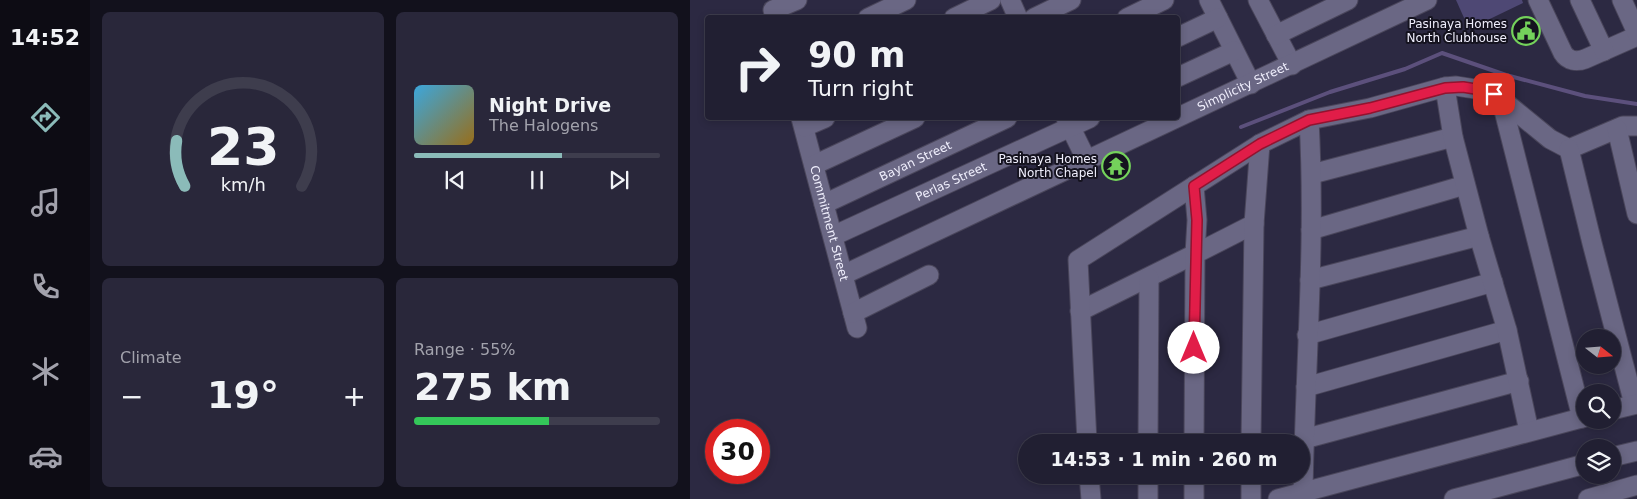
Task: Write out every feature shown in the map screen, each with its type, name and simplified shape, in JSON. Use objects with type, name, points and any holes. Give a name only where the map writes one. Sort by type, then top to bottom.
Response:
[{"type":"street","points":[[773,9],[797,0]]},
{"type":"street","points":[[874,15],[906,0]]},
{"type":"street","points":[[960,15],[991,0]]},
{"type":"street","points":[[1010,0],[1017,15]]},
{"type":"street","points":[[1040,15],[1071,0]]},
{"type":"street","points":[[1133,15],[1164,0]]},
{"type":"street","points":[[1209,0],[1251,84]]},
{"type":"street","points":[[1258,0],[1292,65]]},
{"type":"street","points":[[1276,35],[1348,0]]},
{"type":"street","name":"Simplicity Street","points":[[1180,117],[1427,0]]},
{"type":"street","points":[[1538,0],[1565,57],[1574,60],[1585,59],[1637,34],[1622,0]]},
{"type":"street","points":[[1580,0],[1604,51]]},
{"type":"street","points":[[1180,36],[1218,18]]},
{"type":"street","points":[[1180,76],[1234,51]]},
{"type":"street","points":[[1087,434],[1078,260],[1260,144],[1309,120],[1370,108],[1456,86],[1488,91],[1501,99],[1550,139],[1569,149],[1635,404],[1621,408]]},
{"type":"street","points":[[1445,88],[1453,137],[1479,236],[1507,330],[1529,432]]},
{"type":"street","points":[[1501,99],[1576,391]]},
{"type":"street","points":[[814,165],[911,120]]},
{"type":"street","name":"Bayan Street","points":[[824,204],[1003,120]]},
{"type":"street","name":"Simplicity Street","points":[[843,275],[1174,120]]},
{"type":"street","points":[[1304,434],[1312,174],[1309,120]]},
{"type":"street","name":"Commitment Street","points":[[803,122],[855,320],[929,275]]},
{"type":"street","points":[[1068,122],[1087,161]]},
{"type":"street","name":"Perlas Street","points":[[833,236],[1068,122]]},
{"type":"street","points":[[1569,149],[1623,126],[1637,126]]},
{"type":"street","points":[[1617,129],[1637,214]]},
{"type":"street","points":[[1312,174],[1453,137]]},
{"type":"street","points":[[1252,434],[1254,224],[1260,144]]},
{"type":"street","points":[[1311,230],[1465,185]]},
{"type":"street","points":[[1194,186],[1197,220],[1195,254],[1194,434]]},
{"type":"street","points":[[1080,311],[1254,224]]},
{"type":"street","points":[[1310,280],[1479,236]]},
{"type":"street","points":[[1148,434],[1149,278]]},
{"type":"street","points":[[1307,335],[1493,282]]},
{"type":"street","points":[[1306,387],[1507,330]]},
{"type":"street","points":[[1310,437],[1519,381]]},
{"type":"street","points":[[1278,499],[1576,420]]},
{"type":"street","points":[[1621,455],[1637,451]]},
{"type":"street","points":[[1454,499],[1576,466]]},
{"type":"street","points":[[1090,484],[1091,499]]},
{"type":"street","points":[[1148,484],[1148,499]]},
{"type":"street","points":[[1194,484],[1194,499]]},
{"type":"street","points":[[1250,499],[1251,484]]},
{"type":"street","points":[[1304,484],[1304,492]]},
{"type":"street","points":[[1588,499],[1637,485]]},
{"type":"shaded area","points":[[1456,0],[1522,0],[1523,3],[1469,29]]},
{"type":"waterway","points":[[1241,127],[1330,92],[1405,69],[1442,53],[1506,75],[1585,96],[1637,104]]},
{"type":"place","name":"Pasinaya Homes North Clubhouse","points":[[1526,31]]},
{"type":"place","name":"Pasinaya Homes North Chapel","points":[[1116,166]]},
{"type":"route","points":[[1194,348],[1197,220],[1194,186],[1260,144],[1309,120],[1370,108],[1456,86],[1488,91],[1494,94]]}]
